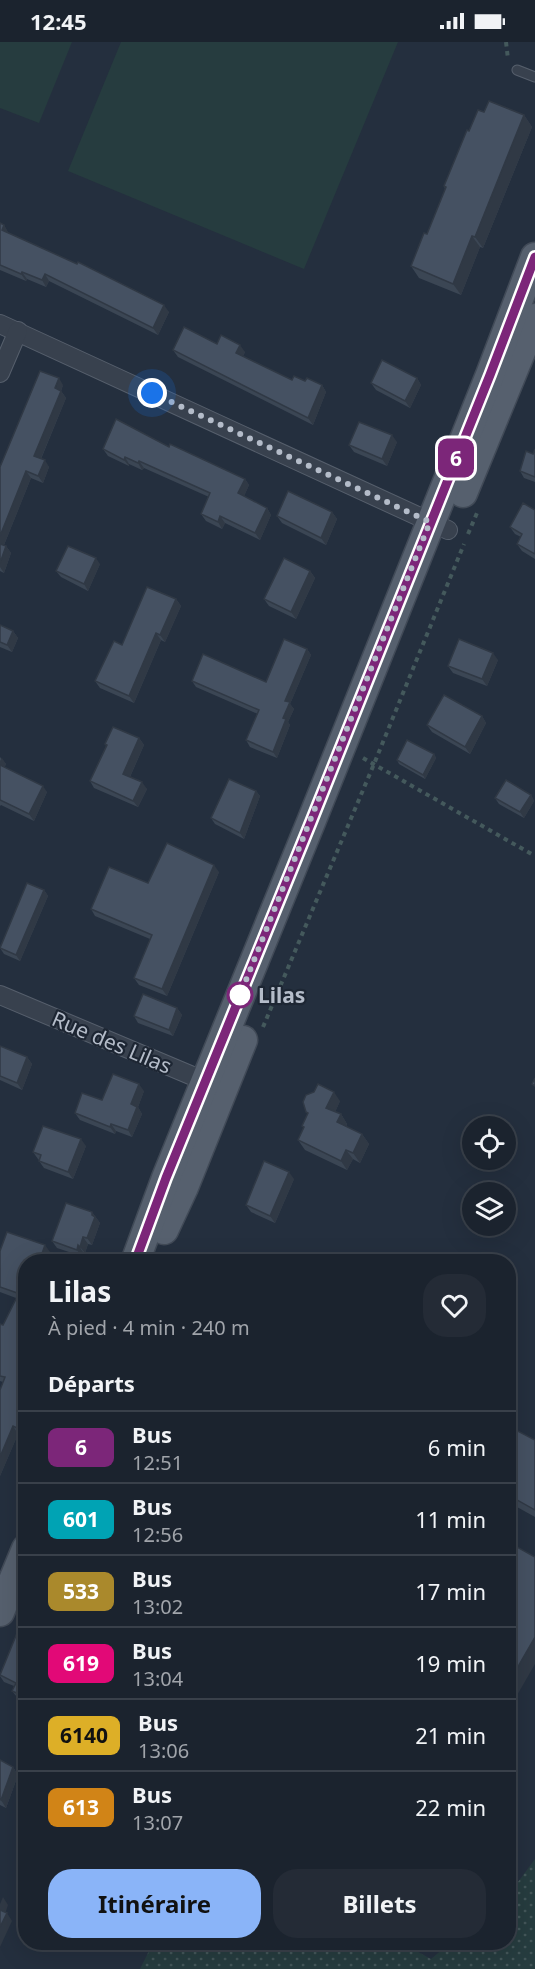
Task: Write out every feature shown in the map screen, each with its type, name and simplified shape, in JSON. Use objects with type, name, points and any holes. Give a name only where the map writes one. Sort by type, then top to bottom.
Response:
[{"type":"main road","points":[[138,1254],[166,1178],[215,1085],[365,759],[490,375],[535,256]]},
{"type":"main road","points":[[153,1254],[184,1187],[215,1085],[311,822],[439,526],[535,318]]},
{"type":"main road","points":[[0,1612],[18,1568]]},
{"type":"street","points":[[0,324],[439,526]]},
{"type":"street","points":[[0,373],[18,331]]},
{"type":"street","name":"Rue des Lilas","points":[[0,995],[215,1085]]},
{"type":"lane","points":[[517,70],[535,77]]},
{"type":"path","points":[[260,1034],[365,759],[481,504]]},
{"type":"path","points":[[365,759],[535,856]]},
{"type":"green space","points":[[0,42],[72,42],[39,123],[0,108]]},
{"type":"green space","points":[[121,42],[398,42],[304,269],[68,171]]},
{"type":"green space","points":[[535,1859],[535,1969],[140,1969],[150,1950],[415,1950],[431,1959],[442,1950],[516,1950],[516,1885]]},
{"type":"building","points":[[489,101],[524,115],[475,237],[472,236],[453,284],[411,266],[424,233],[427,234],[467,130],[469,131],[478,110],[484,112]]},
{"type":"building","points":[[0,223],[4,225],[2,230],[77,264],[78,262],[164,305],[153,328],[45,274],[42,280],[0,265]]},
{"type":"building","points":[[184,327],[217,344],[221,335],[240,345],[236,353],[292,380],[294,376],[305,381],[307,378],[322,385],[308,418],[173,350]]},
{"type":"building","points":[[382,360],[417,378],[405,401],[371,383]]},
{"type":"building","points":[[40,371],[59,378],[55,388],[61,391],[34,456],[45,460],[38,476],[26,471],[0,536],[0,467]]},
{"type":"building","points":[[116,419],[169,447],[170,444],[245,479],[238,493],[267,508],[255,533],[220,516],[218,522],[201,514],[210,493],[139,461],[138,463],[125,457],[124,460],[103,449]]},
{"type":"building","points":[[359,422],[392,435],[382,459],[349,445]]},
{"type":"building","points":[[535,449],[535,477],[520,471],[526,451],[533,454]]},
{"type":"building","points":[[288,491],[332,512],[321,538],[277,516]]},
{"type":"building","points":[[523,503],[535,510],[535,554],[517,544],[522,534],[510,527]]},
{"type":"building","points":[[0,544],[6,546],[0,563]]},
{"type":"building","points":[[68,546],[96,558],[84,584],[56,571]]},
{"type":"building","points":[[284,558],[310,571],[291,612],[264,599]]},
{"type":"building","points":[[147,587],[176,599],[160,635],[156,633],[129,696],[95,681],[114,641],[122,645]]},
{"type":"building","points":[[0,625],[13,631],[7,645],[0,642]]},
{"type":"building","points":[[284,639],[307,649],[285,701],[290,702],[273,752],[246,740],[259,710],[192,681],[203,654],[266,682]]},
{"type":"building","points":[[459,639],[493,653],[482,679],[448,666]]},
{"type":"building","points":[[444,695],[482,716],[465,747],[427,725]]},
{"type":"building","points":[[113,727],[139,738],[123,774],[142,782],[133,801],[90,781]]},
{"type":"building","points":[[407,740],[434,754],[423,775],[397,760]]},
{"type":"building","points":[[0,765],[43,786],[29,814],[0,800]]},
{"type":"building","points":[[229,779],[256,791],[240,833],[211,818]]},
{"type":"building","points":[[506,780],[531,795],[520,812],[495,798]]},
{"type":"building","points":[[167,843],[214,865],[162,989],[134,978],[152,935],[91,909],[109,867],[148,883]]},
{"type":"building","points":[[27,883],[44,890],[16,955],[0,948]]},
{"type":"building","points":[[143,994],[177,1008],[169,1030],[134,1016]]},
{"type":"building","points":[[0,1046],[27,1057],[17,1083],[0,1076]]},
{"type":"building","points":[[113,1074],[139,1084],[131,1104],[137,1107],[128,1130],[111,1124],[110,1127],[75,1113],[82,1093],[102,1100]]},
{"type":"building","points":[[318,1084],[334,1092],[326,1108],[341,1114],[337,1122],[362,1134],[353,1153],[346,1150],[341,1161],[298,1140],[308,1113],[303,1102],[306,1095],[314,1092]]},
{"type":"building","points":[[43,1126],[81,1139],[68,1172],[39,1161],[41,1155],[33,1152]]},
{"type":"building","points":[[264,1161],[289,1172],[270,1216],[246,1205]]},
{"type":"building","points":[[66,1203],[92,1212],[95,1217],[87,1238],[83,1237],[77,1250],[52,1241]]},
{"type":"building","points":[[7,1232],[45,1245],[42,1254],[18,1254],[18,1294],[0,1287],[0,1251]]},
{"type":"building","points":[[18,1296],[18,1426],[17,1428],[13,1426],[0,1457],[0,1390],[5,1377],[0,1376],[0,1324],[3,1325]]},
{"type":"building","points":[[516,1430],[535,1440],[535,1510],[516,1499]]},
{"type":"building","points":[[516,1546],[535,1557],[535,1637],[516,1670]]},
{"type":"building","points":[[18,1631],[18,1694],[12,1691],[16,1683],[0,1675]]},
{"type":"building","points":[[0,1760],[13,1767],[1,1800],[0,1799]]},
{"type":"building","points":[[0,1910],[7,1913],[0,1927]]},
{"type":"bus line","name":"6","points":[[138,1254],[166,1178],[490,375],[535,257]]},
{"type":"place","name":"Lilas","points":[[240,995]]},
{"type":"route","points":[[152,393],[430,522],[240,995]]}]
